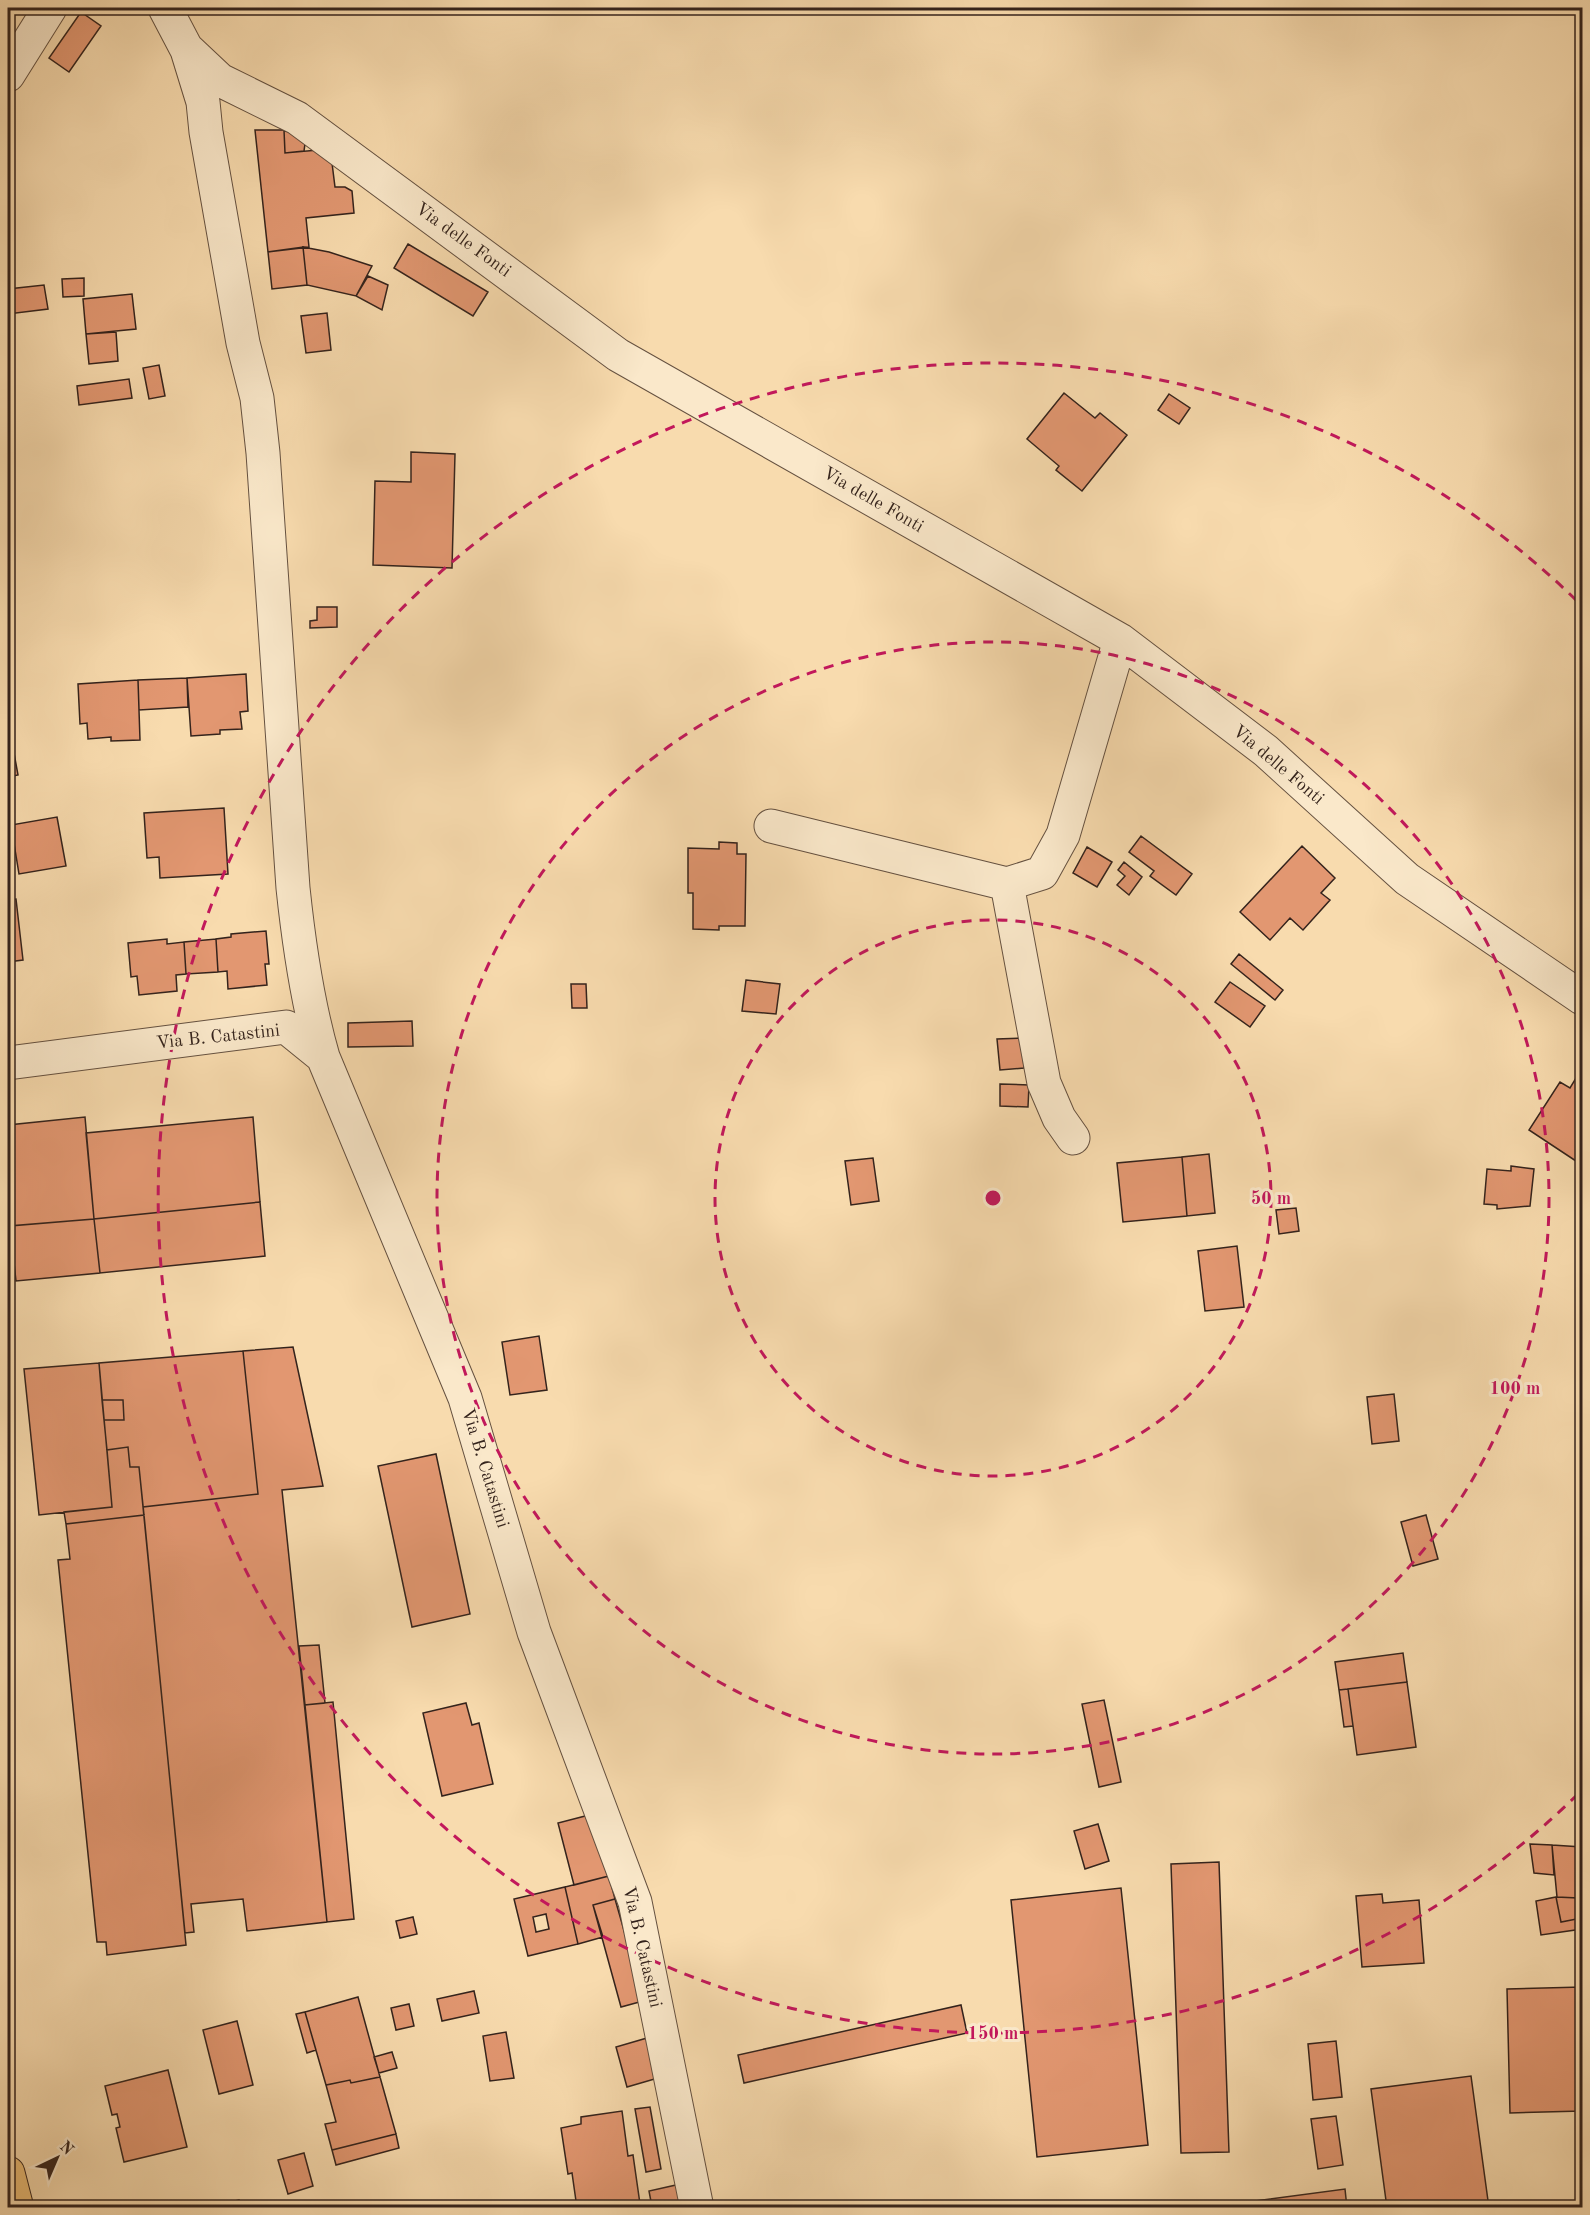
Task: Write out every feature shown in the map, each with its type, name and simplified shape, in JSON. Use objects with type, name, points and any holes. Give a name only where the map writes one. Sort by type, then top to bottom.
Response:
[{"type":"main road","points":[[8,2172],[17,2208]]},
{"type":"street","points":[[8,75],[50,8]]},
{"type":"street","name":"Via delle Fonti","points":[[165,8],[186,48],[219,80],[297,118],[618,355],[1120,640],[1266,751],[1407,879],[1582,998]]},
{"type":"street","points":[[186,48],[203,102],[206,132],[243,343],[257,398],[263,453],[293,888],[299,945],[315,1029],[324,1057]]},
{"type":"street","points":[[771,826],[1007,884],[1042,873],[1063,835],[1120,640]]},
{"type":"street","points":[[1007,884],[1044,1083],[1059,1118],[1073,1138]]},
{"type":"street","name":"Via B. Catastini","points":[[8,1063],[286,1027],[324,1057],[465,1398],[534,1632],[635,1902],[698,2208]]},
{"type":"building","points":[[81,12],[101,26],[69,72],[49,58]]},
{"type":"building","points":[[255,130],[284,130],[285,153],[318,150],[332,163],[335,187],[345,187],[352,191],[354,213],[306,218],[309,247],[268,252]]},
{"type":"building","points":[[284,130],[306,136],[304,151],[285,153]]},
{"type":"building","points":[[408,244],[488,292],[473,316],[394,268]]},
{"type":"building","points":[[303,247],[307,285],[272,289],[268,252]]},
{"type":"building","points":[[303,247],[329,252],[372,266],[356,296],[307,285]]},
{"type":"building","points":[[368,276],[388,285],[382,310],[356,296]]},
{"type":"building","points":[[84,278],[84,296],[63,297],[62,279]]},
{"type":"building","points":[[44,285],[48,309],[8,314],[8,289]]},
{"type":"building","points":[[132,294],[136,329],[86,334],[83,299]]},
{"type":"building","points":[[327,313],[331,350],[306,353],[301,316]]},
{"type":"building","points":[[116,332],[118,361],[89,364],[86,334]]},
{"type":"building","points":[[159,365],[165,396],[149,399],[143,368]]},
{"type":"building","points":[[129,379],[132,398],[79,405],[77,386]]},
{"type":"building","points":[[8,381],[11,381],[13,412],[8,413]]},
{"type":"building","points":[[1064,393],[1095,418],[1100,413],[1127,435],[1082,491],[1056,470],[1059,466],[1027,439]]},
{"type":"building","points":[[1169,394],[1190,408],[1179,424],[1158,410]]},
{"type":"building","points":[[411,452],[455,454],[452,568],[373,565],[375,481],[411,482]]},
{"type":"building","points":[[317,607],[337,607],[337,627],[310,628],[310,621],[317,620]]},
{"type":"building","points":[[246,674],[248,711],[240,712],[242,729],[220,730],[220,734],[191,736],[187,678]]},
{"type":"building","points":[[187,678],[188,707],[139,710],[138,680]]},
{"type":"building","points":[[138,680],[140,740],[111,741],[111,737],[88,739],[87,723],[80,724],[78,684]]},
{"type":"building","points":[[8,720],[18,775],[8,777]]},
{"type":"building","points":[[224,808],[228,874],[160,878],[159,857],[147,858],[144,813]]},
{"type":"building","points":[[57,817],[66,866],[19,874],[11,825]]},
{"type":"building","points":[[1141,836],[1192,874],[1176,895],[1150,876],[1154,871],[1129,852]]},
{"type":"building","points":[[719,842],[737,843],[737,854],[746,854],[745,926],[719,926],[719,930],[693,929],[693,893],[688,893],[688,848],[719,849]]},
{"type":"building","points":[[1302,846],[1335,878],[1321,893],[1330,900],[1303,930],[1290,918],[1270,940],[1240,912]]},
{"type":"building","points":[[1087,847],[1112,862],[1097,887],[1073,873]]},
{"type":"building","points":[[1124,862],[1142,877],[1129,895],[1117,885],[1125,876],[1118,870]]},
{"type":"building","points":[[16,899],[23,960],[8,962],[8,900]]},
{"type":"building","points":[[266,931],[269,964],[265,964],[267,985],[228,989],[227,971],[218,972],[216,939],[231,937],[231,934]]},
{"type":"building","points":[[167,939],[167,944],[184,942],[186,974],[176,975],[177,991],[139,995],[137,976],[131,977],[128,943]]},
{"type":"building","points":[[216,939],[218,972],[186,974],[184,942]]},
{"type":"building","points":[[1239,954],[1283,990],[1275,1000],[1231,964]]},
{"type":"building","points":[[746,980],[780,984],[776,1014],[742,1011]]},
{"type":"building","points":[[1230,982],[1265,1006],[1250,1027],[1215,1002]]},
{"type":"building","points":[[571,984],[586,984],[587,1008],[572,1008]]},
{"type":"building","points":[[412,1021],[413,1046],[348,1047],[348,1023]]},
{"type":"building","points":[[1022,1038],[1024,1068],[1000,1070],[997,1039]]},
{"type":"building","points":[[1576,1078],[1582,1082],[1582,1165],[1529,1130],[1560,1082],[1570,1088]]},
{"type":"building","points":[[1000,1084],[1029,1085],[1028,1107],[1000,1106]]},
{"type":"building","points":[[85,1117],[94,1219],[8,1226],[8,1125]]},
{"type":"building","points":[[253,1117],[260,1202],[94,1219],[86,1133]]},
{"type":"building","points":[[1209,1154],[1215,1213],[1187,1216],[1182,1157]]},
{"type":"building","points":[[1182,1157],[1187,1216],[1123,1222],[1117,1163]]},
{"type":"building","points":[[873,1158],[879,1201],[851,1205],[845,1161]]},
{"type":"building","points":[[1511,1166],[1534,1169],[1530,1206],[1497,1209],[1497,1205],[1484,1204],[1487,1169],[1511,1171]]},
{"type":"building","points":[[260,1202],[265,1256],[100,1273],[94,1219]]},
{"type":"building","points":[[1296,1208],[1299,1231],[1279,1234],[1276,1210]]},
{"type":"building","points":[[94,1219],[100,1273],[16,1281],[10,1226]]},
{"type":"building","points":[[1237,1246],[1244,1307],[1205,1311],[1198,1251]]},
{"type":"building","points":[[539,1336],[547,1390],[510,1395],[502,1342]]},
{"type":"building","points":[[293,1347],[323,1486],[282,1490],[327,1922],[247,1931],[243,1899],[191,1904],[194,1932],[185,1933],[143,1507],[258,1494],[243,1351]]},
{"type":"building","points":[[243,1351],[258,1494],[143,1507],[139,1467],[130,1467],[128,1447],[107,1450],[104,1420],[124,1420],[123,1400],[102,1400],[99,1363]]},
{"type":"building","points":[[99,1363],[112,1507],[39,1515],[24,1369]]},
{"type":"building","points":[[1394,1394],[1399,1441],[1372,1444],[1367,1397]]},
{"type":"building","points":[[102,1400],[123,1400],[124,1420],[104,1420]]},
{"type":"building","points":[[128,1447],[130,1467],[139,1467],[144,1515],[66,1524],[64,1512],[112,1507],[107,1450]]},
{"type":"building","points":[[436,1454],[470,1614],[412,1627],[378,1466]]},
{"type":"building","points":[[144,1515],[186,1945],[107,1955],[106,1942],[97,1942],[58,1560],[70,1559],[66,1524]]},
{"type":"building","points":[[1426,1515],[1438,1559],[1413,1566],[1401,1522]]},
{"type":"building","points":[[319,1645],[325,1703],[305,1705],[299,1646]]},
{"type":"building","points":[[1403,1653],[1407,1682],[1339,1690],[1335,1662]]},
{"type":"building","points":[[1407,1682],[1416,1747],[1357,1755],[1348,1689]]},
{"type":"building","points":[[1348,1689],[1353,1726],[1344,1727],[1339,1690]]},
{"type":"building","points":[[1104,1700],[1121,1782],[1099,1787],[1082,1704]]},
{"type":"building","points":[[333,1702],[354,1919],[327,1922],[305,1705]]},
{"type":"building","points":[[466,1703],[472,1725],[479,1723],[493,1784],[442,1796],[423,1713]]},
{"type":"building","points":[[593,1814],[609,1876],[574,1885],[558,1823]]},
{"type":"building","points":[[1098,1824],[1109,1861],[1085,1869],[1074,1831]]},
{"type":"building","points":[[1530,1844],[1552,1845],[1554,1875],[1534,1873]]},
{"type":"building","points":[[1552,1845],[1582,1847],[1582,1912],[1578,1898],[1557,1897]]},
{"type":"building","points":[[1219,1862],[1229,2152],[1181,2153],[1171,1864]]},
{"type":"building","points":[[609,1876],[615,1899],[593,1905],[603,1937],[578,1944],[565,1887]]},
{"type":"building","points":[[565,1887],[578,1944],[528,1956],[514,1899]],"holes":[[[546,1914],[549,1929],[536,1932],[533,1917]]]},
{"type":"building","points":[[1121,1888],[1148,2145],[1037,2157],[1011,1900]]},
{"type":"building","points":[[1382,1894],[1383,1903],[1419,1900],[1424,1963],[1362,1967],[1356,1896]]},
{"type":"building","points":[[1556,1897],[1578,1898],[1582,1918],[1561,1922]]},
{"type":"building","points":[[1556,1897],[1561,1922],[1582,1918],[1582,1929],[1541,1935],[1536,1901]]},
{"type":"building","points":[[615,1899],[625,1934],[654,1998],[621,2007],[593,1905]]},
{"type":"building","points":[[413,1917],[417,1934],[400,1938],[396,1921]]},
{"type":"building","points":[[1582,1987],[1582,2111],[1510,2113],[1507,1989]]},
{"type":"building","points":[[474,1991],[479,2013],[442,2021],[437,1999]]},
{"type":"building","points":[[358,1997],[380,2077],[326,2085],[305,2012]]},
{"type":"building","points":[[409,2004],[414,2026],[396,2030],[391,2008]]},
{"type":"building","points":[[961,2005],[967,2033],[744,2083],[738,2055]]},
{"type":"building","points":[[305,2012],[316,2050],[307,2053],[296,2014]]},
{"type":"building","points":[[237,2021],[253,2085],[219,2094],[203,2030]]},
{"type":"building","points":[[506,2032],[514,2078],[490,2081],[483,2036]]},
{"type":"building","points":[[647,2038],[658,2078],[627,2087],[616,2047]]},
{"type":"building","points":[[1336,2041],[1342,2097],[1313,2100],[1308,2044]]},
{"type":"building","points":[[392,2052],[397,2068],[379,2073],[374,2057]]},
{"type":"building","points":[[168,2070],[187,2147],[124,2162],[116,2128],[120,2127],[117,2114],[112,2115],[105,2086]]},
{"type":"building","points":[[1471,2076],[1489,2208],[1387,2208],[1371,2089]]},
{"type":"building","points":[[380,2077],[396,2134],[332,2150],[325,2124],[336,2122],[326,2085]]},
{"type":"building","points":[[650,2107],[661,2169],[646,2172],[635,2109]]},
{"type":"building","points":[[622,2111],[628,2156],[633,2155],[640,2204],[619,2208],[577,2208],[572,2173],[568,2174],[561,2128],[581,2124],[581,2117]]},
{"type":"building","points":[[1336,2116],[1343,2165],[1318,2169],[1311,2119]]},
{"type":"building","points":[[396,2134],[399,2148],[336,2165],[332,2150]]},
{"type":"building","points":[[304,2153],[313,2186],[288,2194],[278,2160]]},
{"type":"building","points":[[685,2183],[689,2200],[652,2207],[649,2191]]},
{"type":"building","points":[[1345,2189],[1347,2208],[1218,2208],[1218,2206]]},
{"type":"building","points":[[239,2200],[241,2208],[208,2208]]}]
